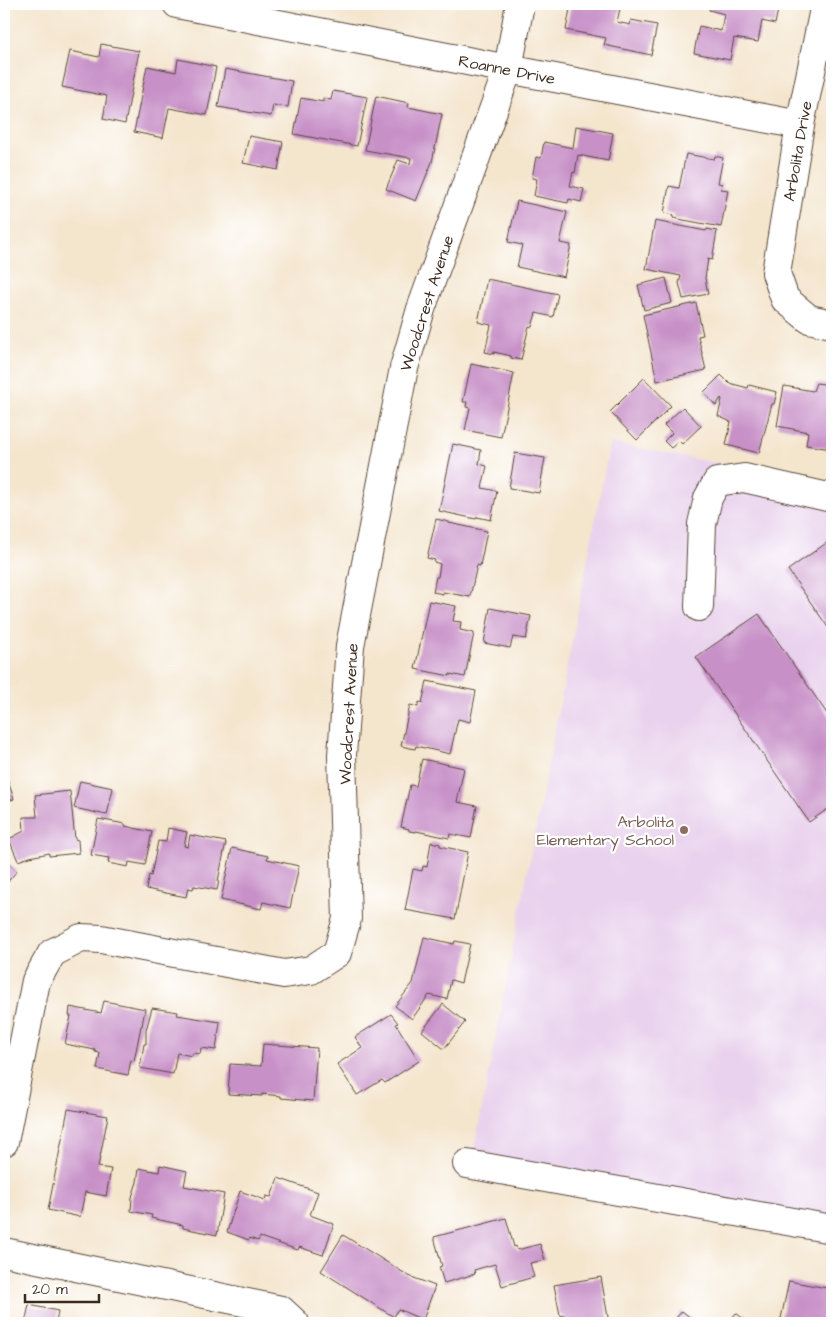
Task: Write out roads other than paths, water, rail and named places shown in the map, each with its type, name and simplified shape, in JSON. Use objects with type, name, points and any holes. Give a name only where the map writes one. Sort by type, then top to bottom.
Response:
[{"type":"street","name":"Roanne Drive","points":[[177,4],[215,7],[508,70],[800,125]]},
{"type":"street","name":"Woodcrest Avenue","points":[[4,1142],[36,981],[52,953],[81,938],[101,939],[284,974],[311,970],[337,953],[347,919],[342,755],[350,646],[404,368],[421,309],[508,70],[520,4]]},
{"type":"street","name":"Arbolita Drive","points":[[825,4],[800,125],[776,273],[785,298],[809,319],[832,324]]},
{"type":"street","points":[[699,607],[702,524],[708,498],[717,482],[744,478],[832,498]]},
{"type":"street","points":[[467,1164],[832,1229]]},
{"type":"street","points":[[4,1252],[281,1310],[295,1323]]},
{"type":"place","name":"Arbolita Elementary School","points":[[684,830]]}]
